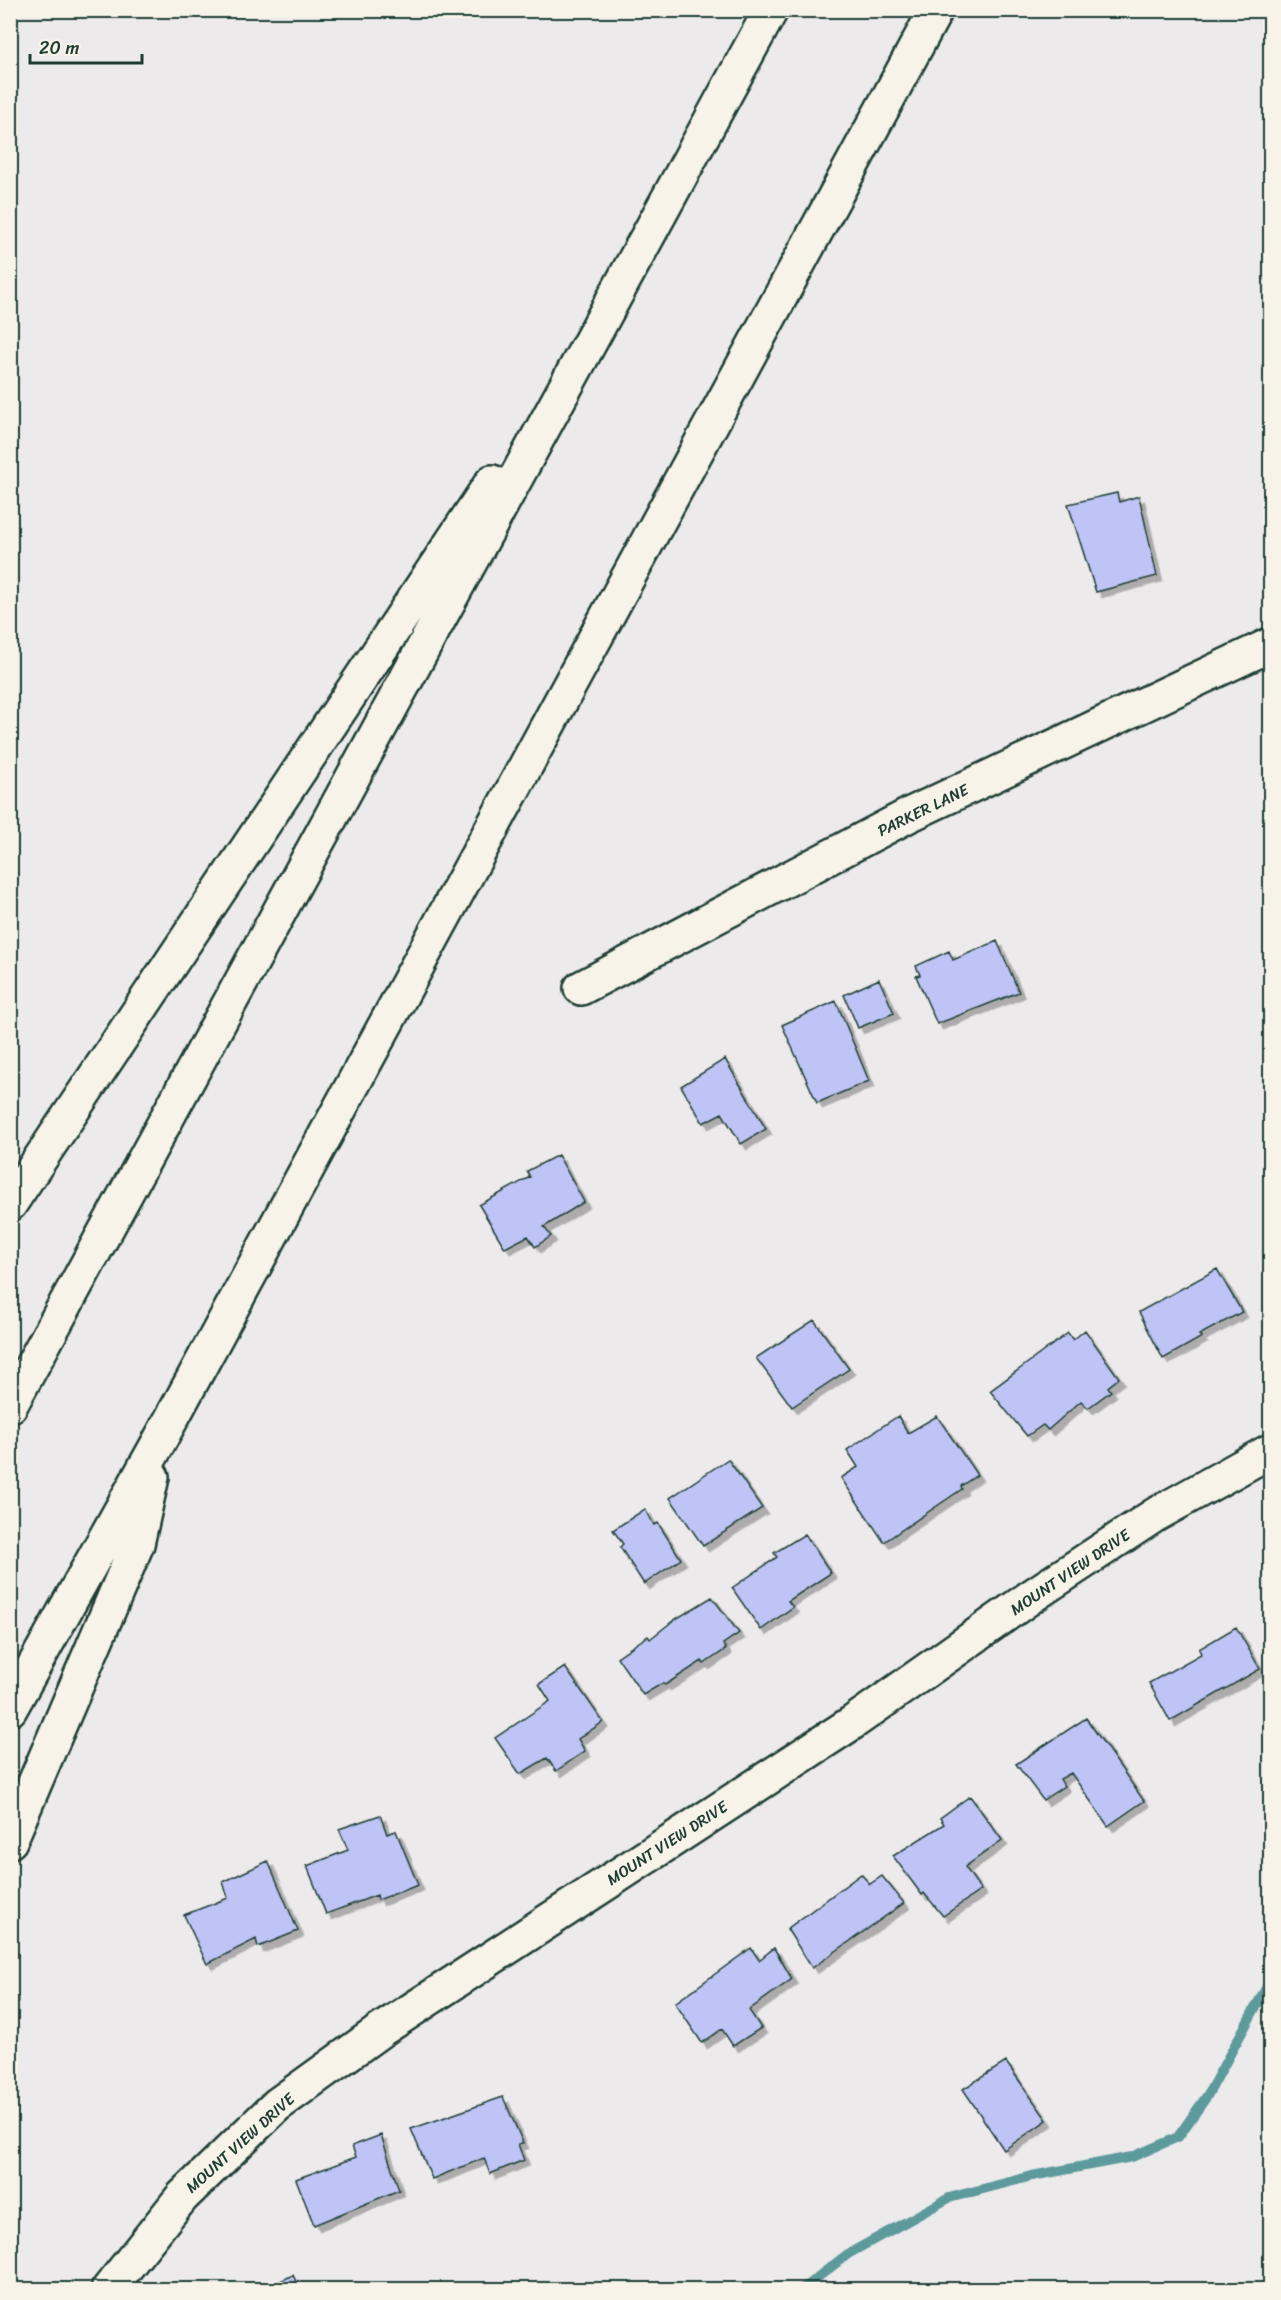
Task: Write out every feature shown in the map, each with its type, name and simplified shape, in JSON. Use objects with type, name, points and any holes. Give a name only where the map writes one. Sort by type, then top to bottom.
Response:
[{"type":"main road","points":[[10,1406],[771,10]]},
{"type":"main road","points":[[10,1709],[160,1440],[936,10]]},
{"type":"main road","points":[[10,1204],[611,303]]},
{"type":"main road","name":"PARKER LANE","points":[[581,988],[911,814],[1270,645]]},
{"type":"main road","points":[[10,1841],[137,1544],[160,1440]]},
{"type":"main road","name":"MOUNT VIEW DRIVE","points":[[108,2289],[182,2196],[277,2105],[381,2030],[852,1723],[1032,1596],[1155,1515],[1270,1451]]},
{"type":"building","points":[[1117,493],[1119,502],[1139,496],[1157,576],[1096,592],[1068,504]]},
{"type":"building","points":[[1270,820],[1270,840],[1263,824]]},
{"type":"building","points":[[997,941],[1019,992],[937,1024],[916,976],[920,975],[916,966],[949,951],[953,960]]},
{"type":"building","points":[[879,979],[894,1013],[858,1028],[844,995]]},
{"type":"building","points":[[836,1001],[869,1081],[817,1103],[782,1025]]},
{"type":"building","points":[[725,1059],[766,1129],[741,1144],[722,1113],[703,1123],[681,1086]]},
{"type":"building","points":[[558,1155],[584,1202],[544,1227],[551,1236],[535,1247],[528,1236],[505,1248],[479,1205],[530,1177],[527,1171]]},
{"type":"building","points":[[1217,1269],[1242,1312],[1199,1335],[1202,1337],[1163,1359],[1139,1312]]},
{"type":"building","points":[[814,1320],[849,1369],[792,1407],[756,1358]]},
{"type":"building","points":[[1085,1330],[1119,1378],[1108,1387],[1111,1391],[1088,1408],[1081,1401],[1048,1430],[1043,1425],[1027,1436],[990,1391],[1068,1333],[1073,1340]]},
{"type":"building","points":[[898,1416],[908,1433],[937,1416],[977,1475],[961,1486],[962,1489],[884,1542],[841,1478],[858,1467],[847,1450]]},
{"type":"building","points":[[728,1459],[762,1508],[703,1546],[670,1498]]},
{"type":"building","points":[[645,1509],[654,1525],[658,1523],[681,1559],[644,1584],[620,1547],[623,1544],[613,1530]]},
{"type":"building","points":[[805,1534],[831,1573],[788,1601],[793,1607],[761,1630],[732,1588],[777,1557],[774,1553]]},
{"type":"building","points":[[712,1597],[739,1633],[723,1644],[726,1649],[704,1664],[702,1661],[665,1685],[663,1683],[643,1695],[617,1657],[648,1636],[650,1639],[674,1620]]},
{"type":"building","points":[[1236,1627],[1260,1669],[1170,1721],[1149,1683],[1201,1654],[1199,1649]]},
{"type":"building","points":[[565,1667],[603,1722],[578,1739],[585,1751],[556,1771],[547,1758],[520,1774],[495,1738],[550,1701],[539,1684]]},
{"type":"building","points":[[1086,1718],[1144,1801],[1108,1826],[1071,1773],[1060,1779],[1064,1786],[1043,1800],[1016,1764]]},
{"type":"building","points":[[970,1796],[1002,1840],[965,1867],[981,1890],[943,1916],[924,1893],[922,1895],[893,1856],[944,1824],[940,1818]]},
{"type":"building","points":[[380,1815],[387,1834],[396,1831],[418,1885],[378,1900],[377,1895],[326,1914],[307,1866],[348,1850],[339,1829]]},
{"type":"building","points":[[268,1861],[298,1931],[258,1947],[256,1939],[207,1964],[184,1915],[228,1898],[223,1882]]},
{"type":"building","points":[[861,1874],[870,1884],[882,1876],[904,1903],[812,1968],[787,1929]]},
{"type":"building","points":[[751,1948],[759,1960],[774,1948],[792,1979],[749,2010],[761,2028],[733,2046],[722,2029],[702,2043],[675,2003]]},
{"type":"building","points":[[1006,2062],[1047,2120],[1004,2150],[963,2089]]},
{"type":"building","points":[[503,2097],[523,2143],[518,2144],[524,2160],[490,2174],[484,2158],[432,2179],[411,2129]]},
{"type":"building","points":[[381,2135],[399,2190],[314,2225],[296,2179],[356,2157],[352,2146]]},
{"type":"building","points":[[293,2275],[300,2290],[262,2290]]},
{"type":"waterway","points":[[801,2290],[848,2254],[949,2198],[1032,2176],[1132,2157],[1178,2137],[1207,2096],[1270,1981]]}]
